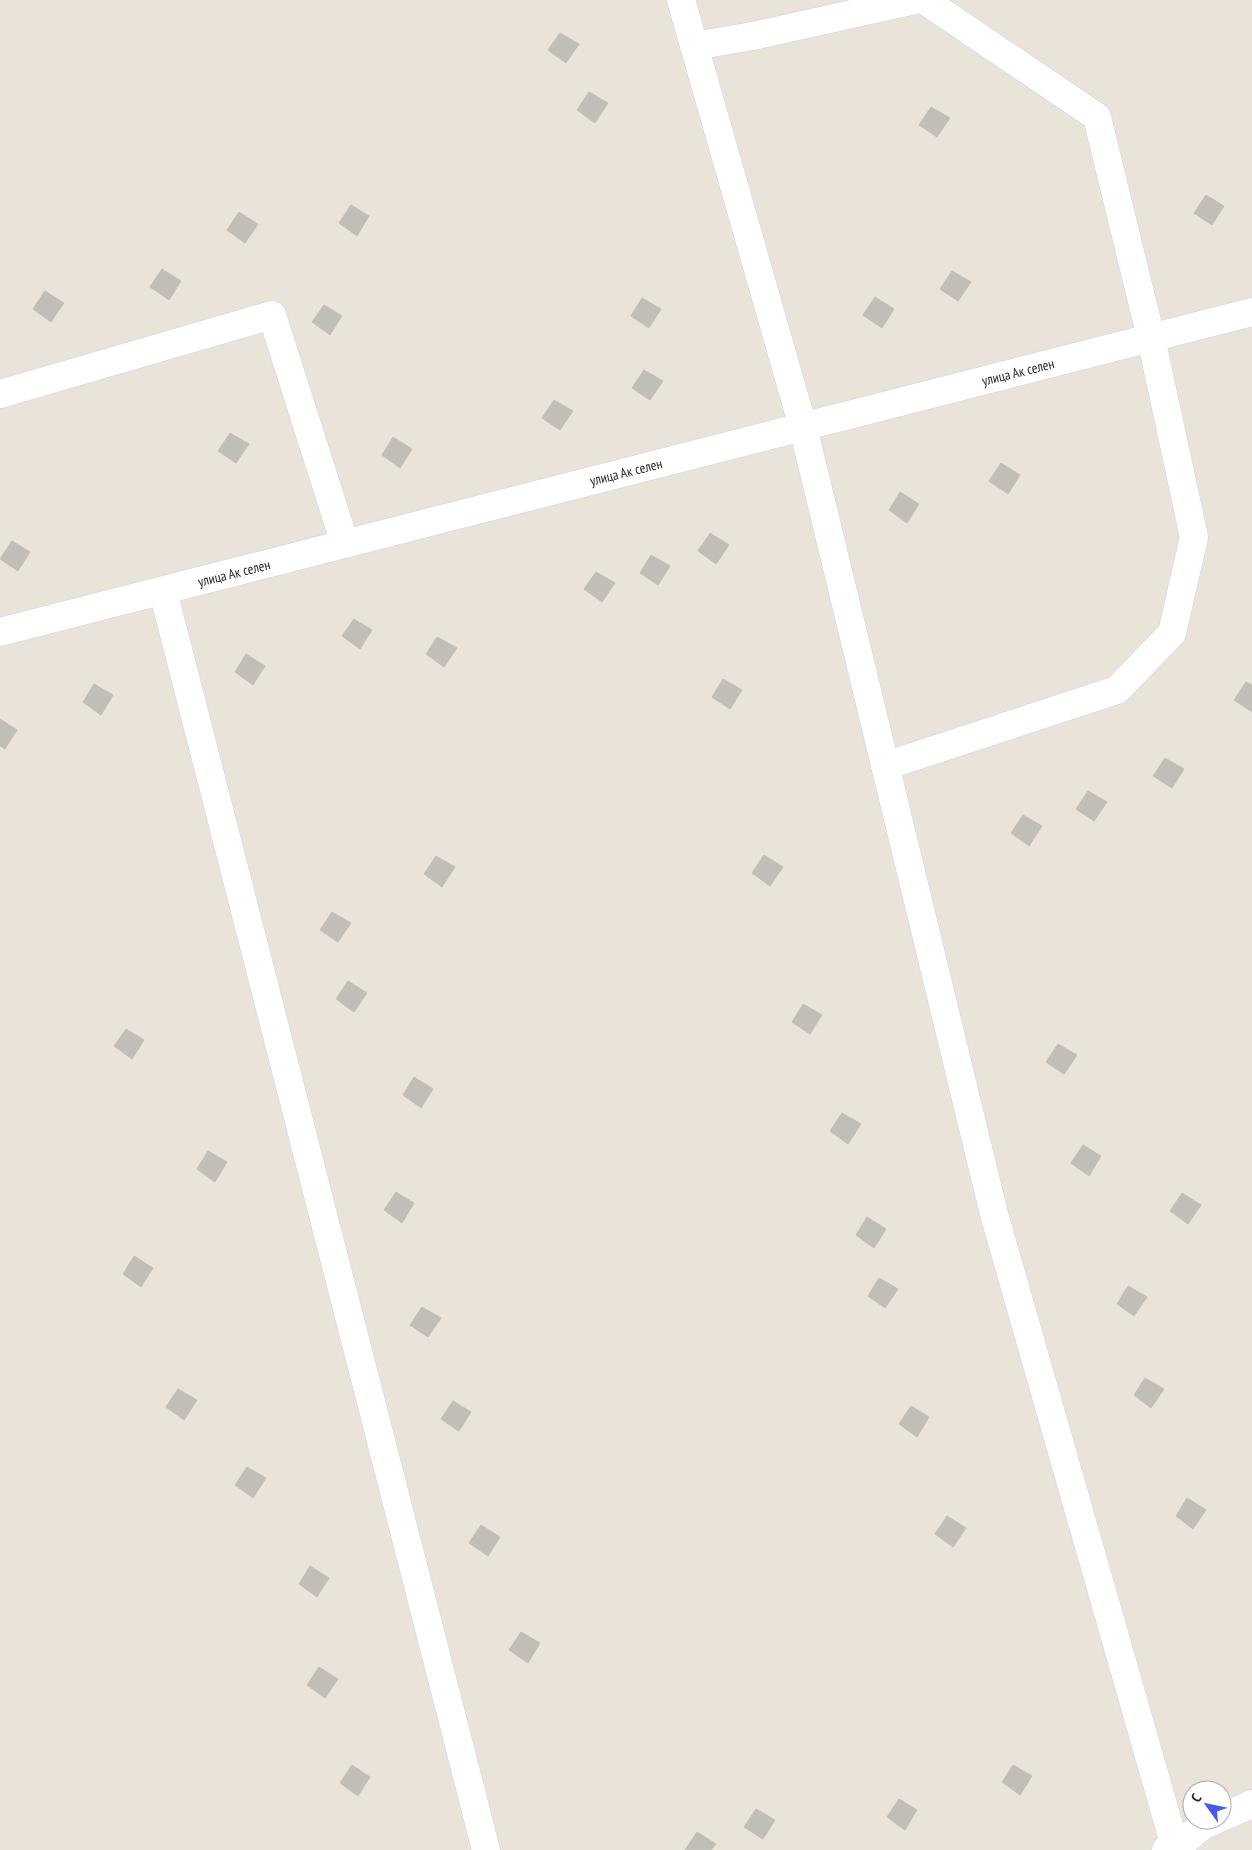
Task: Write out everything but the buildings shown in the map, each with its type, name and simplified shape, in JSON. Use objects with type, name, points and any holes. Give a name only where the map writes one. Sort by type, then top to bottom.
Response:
[{"type":"street","points":[[681,0],[803,427],[994,1214],[1173,1849],[1197,1830]]},
{"type":"street","points":[[694,46],[753,36],[915,0]]},
{"type":"street","points":[[885,766],[1117,690],[1172,633],[1194,537],[1151,338],[1097,117],[924,0]]},
{"type":"street","name":"улица Ак селен","points":[[0,632],[1252,312]]},
{"type":"street","points":[[0,394],[272,315],[345,544]]},
{"type":"street","points":[[163,591],[486,1850]]},
{"type":"street","points":[[1232,1813],[1252,1804]]}]
